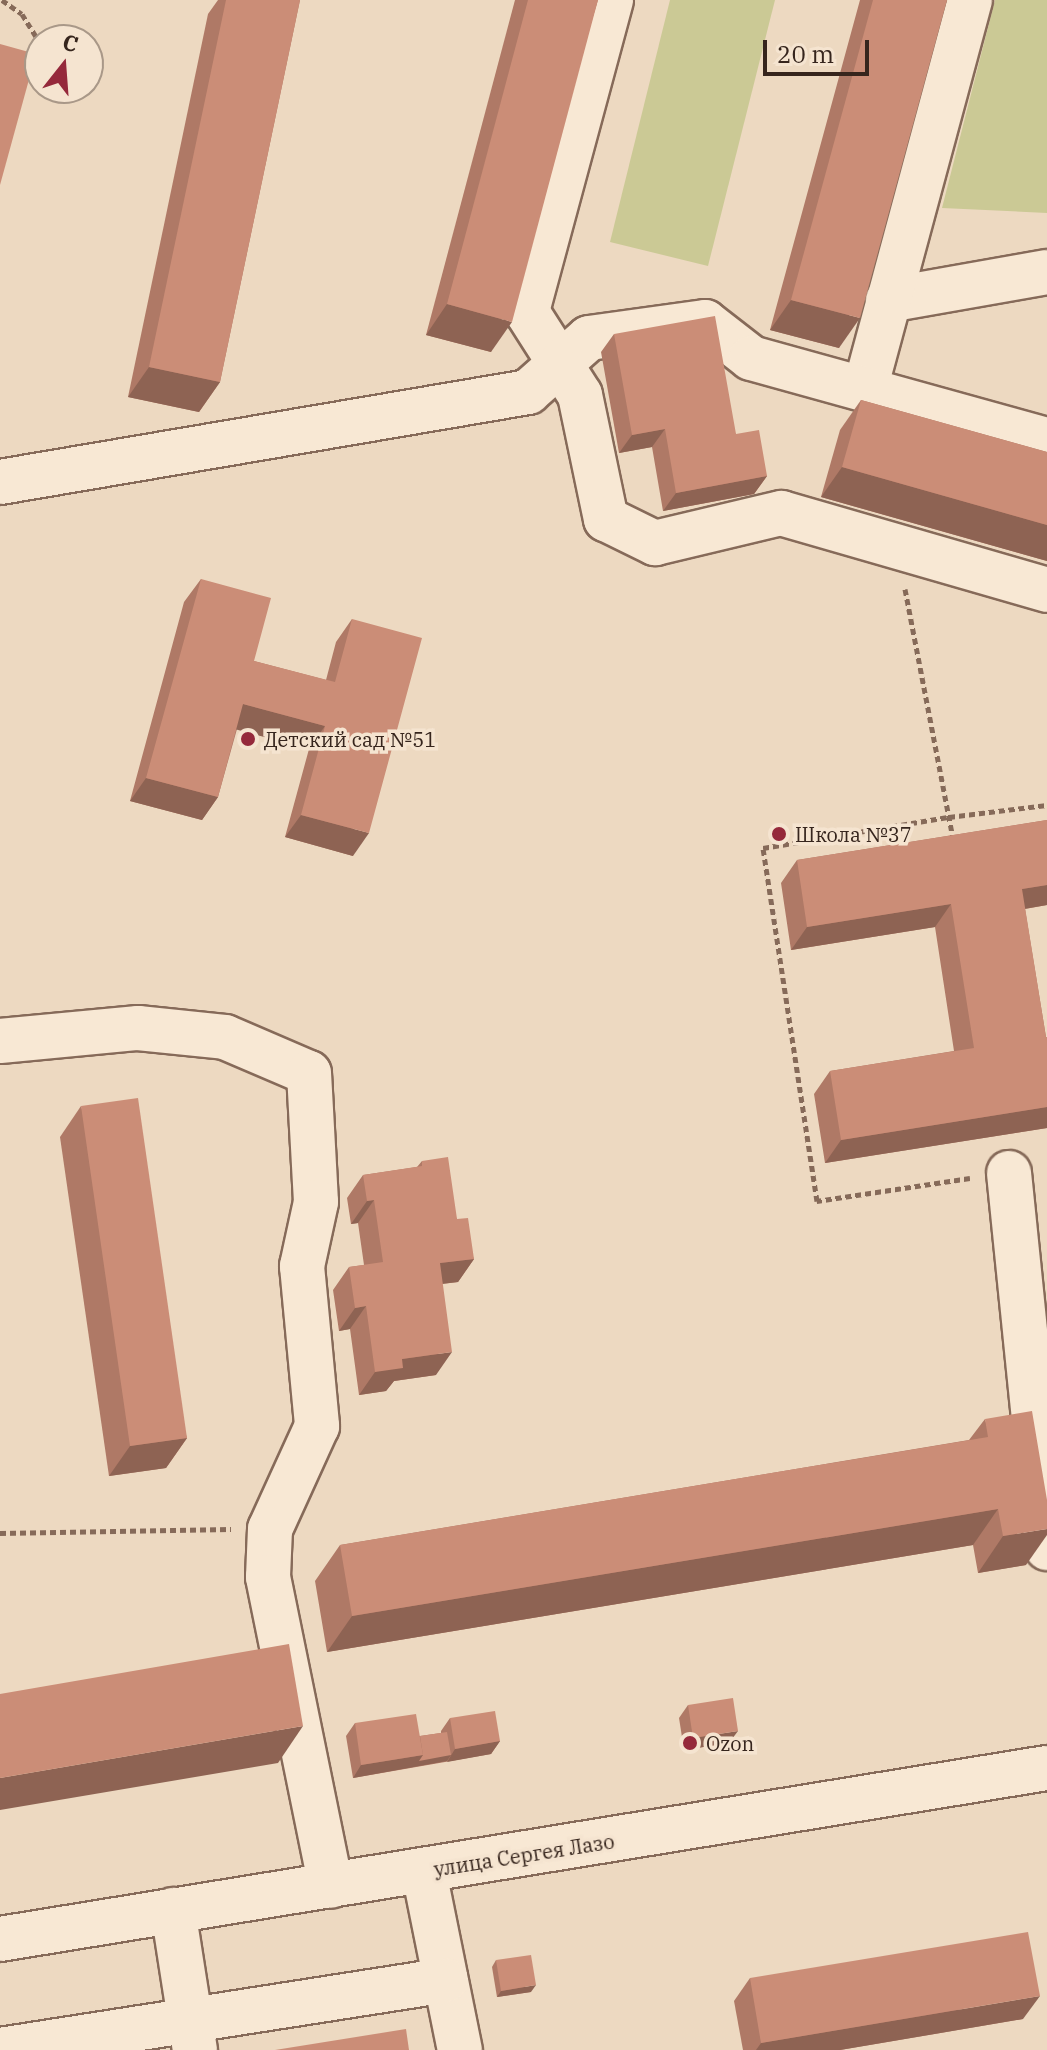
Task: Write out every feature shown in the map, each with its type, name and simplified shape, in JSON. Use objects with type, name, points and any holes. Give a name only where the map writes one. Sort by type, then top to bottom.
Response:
[{"type":"street","points":[[611,0],[527,312],[580,395],[606,519],[655,543],[781,513],[1047,590]]},
{"type":"street","points":[[865,389],[970,0]]},
{"type":"street","points":[[888,300],[1047,272]]},
{"type":"street","points":[[0,482],[528,392],[589,338],[705,322],[751,358],[1047,440]]},
{"type":"street","points":[[0,1041],[138,1028],[225,1037],[309,1073],[316,1202],[302,1266],[317,1426],[270,1529],[268,1577],[331,1886]]},
{"type":"street","points":[[1009,1173],[1047,1548]]},
{"type":"street","name":"улица Сергея Лазо","points":[[0,1939],[1047,1768]]},
{"type":"street","points":[[424,1872],[460,2050]]},
{"type":"street","points":[[173,1910],[192,2034]]},
{"type":"street","points":[[0,2050],[192,2034],[446,1980]]},
{"type":"path","points":[[2,0],[22,14],[28,24]]},
{"type":"path","points":[[902,548],[906,597],[954,842]]},
{"type":"path","points":[[1009,1173],[817,1201],[763,848],[949,817],[1047,805]]},
{"type":"path","points":[[0,1533],[270,1529]]},
{"type":"shaded area","points":[[670,0],[775,0],[708,266],[610,242]]},
{"type":"shaded area","points":[[995,0],[1047,0],[1047,213],[942,208]]},
{"type":"building","points":[[226,0],[300,0],[220,382],[149,367]]},
{"type":"building","points":[[528,0],[598,0],[512,322],[447,304]]},
{"type":"building","points":[[873,0],[947,0],[860,318],[791,300]]},
{"type":"building","points":[[0,44],[24,51],[24,98],[0,185]]},
{"type":"building","points":[[715,316],[736,434],[759,430],[767,476],[676,493],[665,429],[632,435],[614,334]]},
{"type":"building","points":[[861,400],[1047,452],[1047,525],[842,467]]},
{"type":"building","name":"Детский сад №51","points":[[201,579],[271,598],[254,661],[335,682],[352,619],[422,638],[369,833],[301,815],[325,726],[243,704],[218,797],[146,778]]},
{"type":"building","points":[[1047,820],[1047,885],[1022,889],[1047,1037],[1047,1107],[841,1140],[830,1071],[974,1048],[951,904],[807,927],[797,860]]},
{"type":"building","points":[[138,1098],[187,1438],[130,1446],[81,1106]]},
{"type":"building","points":[[448,1157],[457,1219],[468,1218],[474,1259],[440,1263],[452,1352],[402,1359],[403,1368],[375,1372],[366,1306],[355,1308],[349,1267],[383,1262],[374,1200],[367,1201],[363,1175],[422,1166],[422,1161]]},
{"type":"building","points":[[1032,1411],[1047,1500],[1047,1529],[1003,1536],[998,1509],[352,1616],[340,1545],[988,1437],[985,1419]]},
{"type":"building","points":[[289,1644],[303,1726],[0,1778],[0,1694]]},
{"type":"building","points":[[733,1698],[738,1731],[693,1738],[688,1705]]},
{"type":"building","points":[[495,1711],[500,1741],[455,1749],[450,1718]]},
{"type":"building","points":[[416,1714],[423,1755],[361,1765],[355,1723]]},
{"type":"building","points":[[447,1732],[451,1755],[419,1761],[423,1755],[420,1736]]},
{"type":"building","points":[[1028,1932],[1040,1996],[761,2043],[750,1978]]},
{"type":"building","points":[[531,1955],[536,1985],[501,1991],[496,1960]]},
{"type":"building","points":[[406,2029],[409,2050],[275,2050]]},
{"type":"place","name":"Детский сад №51","points":[[248,739]]},
{"type":"place","name":"Школа №37","points":[[779,834]]},
{"type":"place","name":"Ozon","points":[[690,1743]]}]
